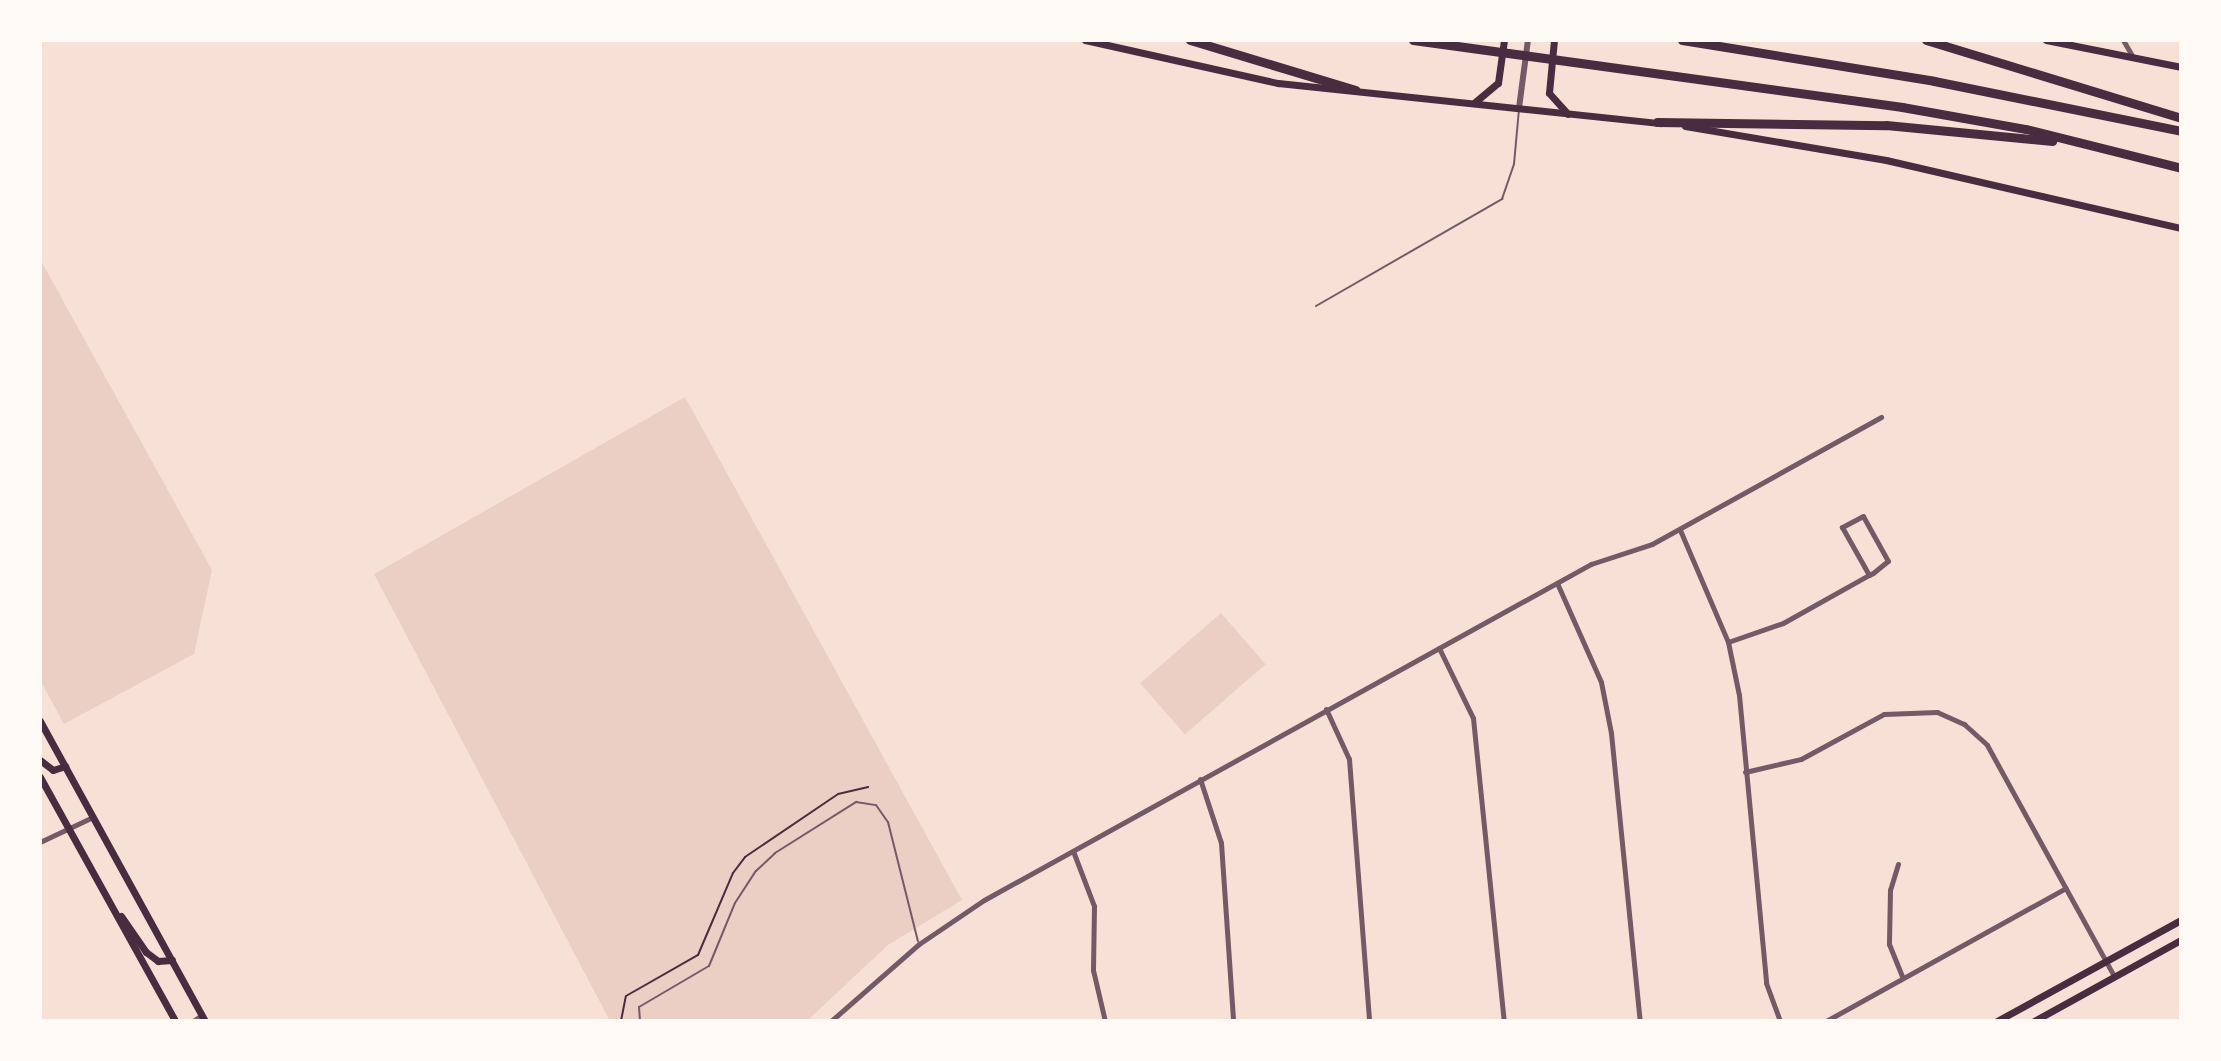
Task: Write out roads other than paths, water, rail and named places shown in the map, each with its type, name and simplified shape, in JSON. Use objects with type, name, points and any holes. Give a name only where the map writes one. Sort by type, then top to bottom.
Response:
[{"type":"highway","points":[[1190,40],[1356,90]]},
{"type":"highway","points":[[1413,40],[1592,62],[1931,112],[2026,129],[2068,143],[2181,168]]},
{"type":"highway","points":[[1682,40],[1934,81],[2181,131]]},
{"type":"highway","points":[[1926,40],[2181,118]]},
{"type":"highway","points":[[1657,122],[1886,125],[2068,143]]},
{"type":"main road","points":[[1085,40],[1278,83],[1657,122],[1887,160],[2181,228]]},
{"type":"main road","points":[[1473,103],[1498,83],[1504,40]]},
{"type":"main road","points":[[1554,40],[1549,93],[1568,114]]},
{"type":"main road","points":[[2046,40],[2181,67]]},
{"type":"main road","points":[[40,721],[204,1018]]},
{"type":"main road","points":[[40,760],[53,770],[65,766]]},
{"type":"main road","points":[[40,777],[175,1021]]},
{"type":"main road","points":[[103,892],[146,952],[158,961],[172,960]]},
{"type":"main road","points":[[1997,1021],[2181,920]]},
{"type":"main road","points":[[2034,1021],[2181,940]]},
{"type":"street","points":[[1519,108],[1528,40]]},
{"type":"street","points":[[2123,40],[2133,57]]},
{"type":"street","points":[[831,1021],[919,944],[1073,851],[1557,583],[1680,530],[1881,417]]},
{"type":"street","points":[[1728,642],[1783,623],[1869,575],[1888,561],[1863,516],[1842,527],[1869,575]]},
{"type":"street","points":[[1680,530],[1728,642],[1745,772],[1766,983],[1780,1021]]},
{"type":"street","points":[[1557,583],[1601,682],[1611,733],[1640,1021]]},
{"type":"street","points":[[1439,648],[1473,718],[1504,1021]]},
{"type":"street","points":[[1326,709],[1349,759],[1369,1021]]},
{"type":"street","points":[[1745,772],[1801,759],[1884,714],[1937,712],[1964,724],[1987,745],[2114,976]]},
{"type":"street","points":[[1200,779],[1221,843],[1233,1021]]},
{"type":"street","points":[[40,842],[93,817]]},
{"type":"street","points":[[1073,851],[1094,906],[1093,970],[1105,1021]]},
{"type":"street","points":[[1898,864],[1890,890],[1889,944],[1902,977]]},
{"type":"street","points":[[1826,1021],[2066,888]]},
{"type":"street","points":[[193,1021],[204,1018]]},
{"type":"lane","points":[[1316,306],[1502,199],[1514,164],[1519,108]]},
{"type":"lane","points":[[640,1021],[639,1007],[709,966],[735,903],[756,871],[775,853],[856,802],[876,805],[888,822],[919,944]]}]
